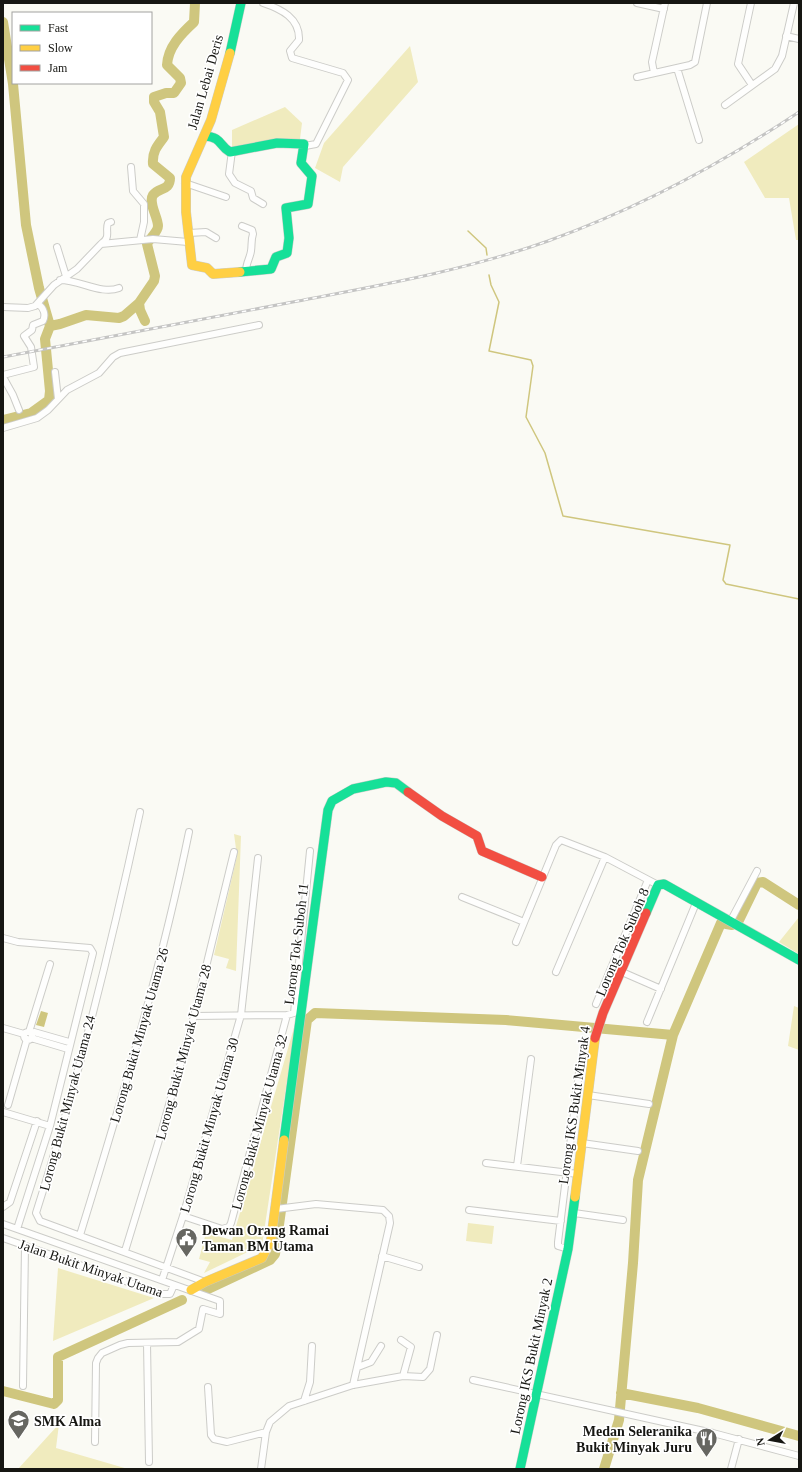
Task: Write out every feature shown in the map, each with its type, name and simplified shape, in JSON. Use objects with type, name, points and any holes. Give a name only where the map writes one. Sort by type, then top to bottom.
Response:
[{"type":"street","name":"Jalan Lebai Deris","points":[[241,3],[218,94],[205,136],[190,164],[185,183],[188,237],[192,265],[207,268],[213,274],[246,271]]},
{"type":"street","points":[[205,136],[218,139],[223,142],[226,150],[232,151],[294,142],[304,144],[305,146],[316,144],[348,80],[344,73],[292,58],[290,51],[299,40],[298,25],[294,20],[279,9],[263,3]]},
{"type":"street","points":[[637,3],[664,6],[652,62],[654,73]]},
{"type":"street","points":[[637,77],[690,65],[696,62],[707,3]]},
{"type":"street","points":[[751,3],[738,64],[752,85]]},
{"type":"street","points":[[725,104],[775,69],[782,56],[794,3]]},
{"type":"street","points":[[786,36],[799,39]]},
{"type":"street","points":[[677,68],[699,140]]},
{"type":"street","points":[[242,226],[252,230],[253,234],[250,242],[251,251],[246,263],[246,271],[271,268],[276,257],[284,256],[288,252],[289,245],[286,208],[305,206],[310,200],[312,176],[301,163],[305,146]]},
{"type":"street","points":[[232,151],[230,174],[235,183],[251,191],[253,198],[263,204]]},
{"type":"street","points":[[132,167],[133,191],[144,204],[144,222],[141,240]]},
{"type":"street","points":[[185,183],[226,197]]},
{"type":"street","points":[[3,307],[32,308],[39,303],[46,293],[63,278],[77,269],[101,244],[107,240],[107,226],[108,223],[111,222]]},
{"type":"street","points":[[101,244],[153,238],[188,237],[206,232],[216,238]]},
{"type":"street","points":[[57,247],[63,278]]},
{"type":"street","points":[[63,278],[108,291],[118,288]]},
{"type":"street","points":[[19,410],[13,394],[3,376],[34,367],[31,347],[24,336],[32,330],[33,325],[43,321],[45,318],[43,308],[39,303]]},
{"type":"street","points":[[3,428],[22,424],[37,418],[48,410],[67,390],[99,373],[113,357],[120,353],[259,325]]},
{"type":"street","points":[[55,372],[58,398]]},
{"type":"street","name":"Lorong Tok Suboh 11","points":[[191,1290],[205,1282],[262,1258],[271,1240],[280,1208],[328,810],[332,801],[353,789],[386,782],[396,783],[442,816],[475,834],[478,838],[482,851],[542,877]]},
{"type":"street","name":"Lorong Bukit Minyak Utama 24","points":[[140,812],[122,898],[62,1130],[36,1213],[37,1218],[40,1221],[125,1251],[205,1282]]},
{"type":"street","name":"Lorong Bukit Minyak Utama 26","points":[[80,1235],[108,1145],[174,907],[189,832]]},
{"type":"street","points":[[516,942],[556,845],[561,840],[605,857],[648,880],[661,884],[799,960]]},
{"type":"street","points":[[194,1016],[287,1015],[294,1013],[310,851]]},
{"type":"street","name":"Lorong Bukit Minyak Utama 28","points":[[125,1251],[159,1140],[194,1016],[234,852]]},
{"type":"street","points":[[556,972],[605,857]]},
{"type":"street","name":"Lorong Bukit Minyak Utama 30","points":[[162,1280],[183,1216],[241,1015],[258,858]]},
{"type":"street","points":[[733,924],[757,871]]},
{"type":"street","name":"Lorong Tok Suboh 8","points":[[596,1004],[648,880]]},
{"type":"street","name":"Lorong IKS Bukit Minyak 4","points":[[568,1249],[574,1213],[594,1042],[603,1013],[661,884]]},
{"type":"street","points":[[462,897],[524,922]]},
{"type":"street","points":[[647,1022],[696,903]]},
{"type":"street","points":[[3,938],[18,942],[90,948],[93,954],[68,1049],[50,1126],[17,1229]]},
{"type":"street","points":[[8,1105],[50,964]]},
{"type":"street","points":[[622,972],[661,989]]},
{"type":"street","name":"Lorong Bukit Minyak Utama 32","points":[[183,1216],[222,1229],[229,1227],[287,1015]]},
{"type":"street","points":[[3,1028],[68,1049]]},
{"type":"street","points":[[28,1035],[34,1032],[70,1042]]},
{"type":"street","points":[[517,1166],[531,1059]]},
{"type":"street","points":[[568,1249],[558,1246],[580,1065]]},
{"type":"street","points":[[588,1095],[649,1104]]},
{"type":"street","points":[[3,1112],[62,1130]]},
{"type":"street","points":[[3,1207],[10,1202],[36,1121]]},
{"type":"street","points":[[582,1143],[638,1151]]},
{"type":"street","points":[[486,1163],[578,1174]]},
{"type":"street","points":[[280,1208],[316,1204],[383,1210],[389,1216],[390,1223],[353,1385]]},
{"type":"street","points":[[469,1210],[561,1221]]},
{"type":"street","points":[[574,1213],[623,1220]]},
{"type":"street","name":"Jalan Bukit Minyak Utama","points":[[3,1224],[220,1301],[220,1314],[203,1310],[200,1329],[178,1342],[147,1343]]},
{"type":"street","name":"Jalan Bukit Minyak Utama","points":[[3,1238],[162,1294],[170,1294],[174,1285]]},
{"type":"street","points":[[23,1386],[25,1246]]},
{"type":"street","name":"Lorong IKS Bukit Minyak 2","points":[[520,1469],[568,1249]]},
{"type":"street","points":[[382,1256],[419,1267]]},
{"type":"street","points":[[261,1469],[266,1432],[270,1422],[279,1413],[289,1406],[353,1385],[403,1376],[423,1376],[427,1374],[430,1369],[437,1335]]},
{"type":"street","points":[[400,1340],[411,1347],[403,1376]]},
{"type":"street","points":[[95,1442],[96,1363],[98,1358],[102,1353],[120,1345],[128,1343],[147,1343],[149,1462]]},
{"type":"street","points":[[304,1401],[310,1382],[312,1346]]},
{"type":"street","points":[[358,1367],[371,1362],[381,1346]]},
{"type":"street","points":[[473,1380],[628,1414],[739,1440],[799,1456]]},
{"type":"street","points":[[208,1387],[211,1435],[214,1440],[227,1442],[266,1432]]},
{"type":"street","points":[[731,1469],[739,1440]]},
{"type":"shaded area","points":[[410,46],[418,82],[343,167],[340,182],[315,168],[324,143]]},
{"type":"shaded area","points":[[285,107],[302,123],[300,139],[232,148],[232,130]]},
{"type":"shaded area","points":[[799,124],[799,240],[796,240],[789,198],[765,198],[744,162]]},
{"type":"shaded area","points":[[234,834],[241,836],[236,971],[226,968],[229,959],[214,955],[237,856]]},
{"type":"shaded area","points":[[799,917],[799,954],[779,942]]},
{"type":"shaded area","points":[[794,1006],[799,1008],[799,1050],[788,1046]]},
{"type":"shaded area","points":[[41,1011],[48,1013],[44,1027],[36,1025]]},
{"type":"shaded area","points":[[296,1021],[262,1245],[204,1273],[210,1262],[199,1259],[206,1233],[232,1240]]},
{"type":"shaded area","points":[[468,1223],[494,1226],[492,1244],[466,1241]]},
{"type":"shaded area","points":[[58,1268],[154,1298],[53,1341]]},
{"type":"shaded area","points":[[59,1424],[56,1448],[128,1469],[18,1469]]},
{"type":"waterway","points":[[3,420],[31,413],[49,400],[50,391],[45,339],[50,326],[86,315],[119,318],[124,316],[139,303],[154,281],[155,276],[147,244],[158,228],[157,218],[152,206],[152,198],[155,193],[166,187],[170,182],[170,178],[153,164],[154,153],[164,137],[160,112],[154,102],[154,97],[166,93],[174,93],[181,83],[180,78],[167,65],[168,58],[176,41],[194,22],[195,3]]},
{"type":"waterway","points":[[3,22],[12,78]]},
{"type":"waterway","points":[[13,84],[26,225],[39,288],[50,326]]},
{"type":"waterway","points":[[468,231],[486,248],[487,255]]},
{"type":"waterway","points":[[489,275],[491,285],[499,302],[489,351],[531,360],[533,366],[526,417],[545,453],[563,516],[730,545],[723,580],[726,584],[799,599]]},
{"type":"waterway","points":[[139,303],[140,310],[145,321]]},
{"type":"waterway","points":[[604,1469],[619,1420],[633,1263],[638,1180],[673,1035],[721,923],[732,925],[739,920],[757,883],[763,882],[799,905]]},
{"type":"waterway","points":[[206,1290],[270,1260],[275,1254],[307,1020],[315,1013],[506,1020],[673,1035]]},
{"type":"waterway","points":[[3,1391],[54,1404],[58,1400],[58,1357],[182,1300]]},
{"type":"waterway","points":[[621,1393],[698,1408],[799,1436]]},
{"type":"railway","points":[[3,357],[393,283],[455,269],[517,251],[548,241],[614,215],[646,200],[739,150],[799,112]]},
{"type":"traffic: fast","points":[[230,53],[241,3]]},
{"type":"traffic: fast","points":[[205,136],[215,138],[226,150],[230,152],[277,143],[304,144],[301,163],[312,176],[308,204],[286,208],[289,238],[287,253],[276,257],[271,269],[240,272]]},
{"type":"traffic: fast","points":[[284,1140],[328,810],[332,801],[353,789],[386,782],[396,783],[408,792]]},
{"type":"traffic: fast","points":[[646,913],[658,885],[664,884],[799,960]]},
{"type":"traffic: fast","points":[[520,1469],[568,1249],[575,1197]]},
{"type":"traffic: slow","points":[[230,53],[211,120],[186,177],[186,212],[192,265],[207,268],[213,274],[240,272]]},
{"type":"traffic: slow","points":[[575,1197],[595,1038]]},
{"type":"traffic: slow","points":[[191,1290],[205,1282],[262,1258],[271,1240],[284,1140]]},
{"type":"traffic: jam","points":[[408,792],[442,816],[477,836],[482,851],[542,877]]},
{"type":"traffic: jam","points":[[595,1038],[603,1013],[646,913]]},
{"type":"place","name":"Dewan Orang Ramai Taman BM Utama","points":[[187,1258]]},
{"type":"place","name":"SMK Alma","points":[[19,1440]]},
{"type":"place","name":"Medan Seleranika Bukit Minyak Juru","points":[[707,1458]]}]
